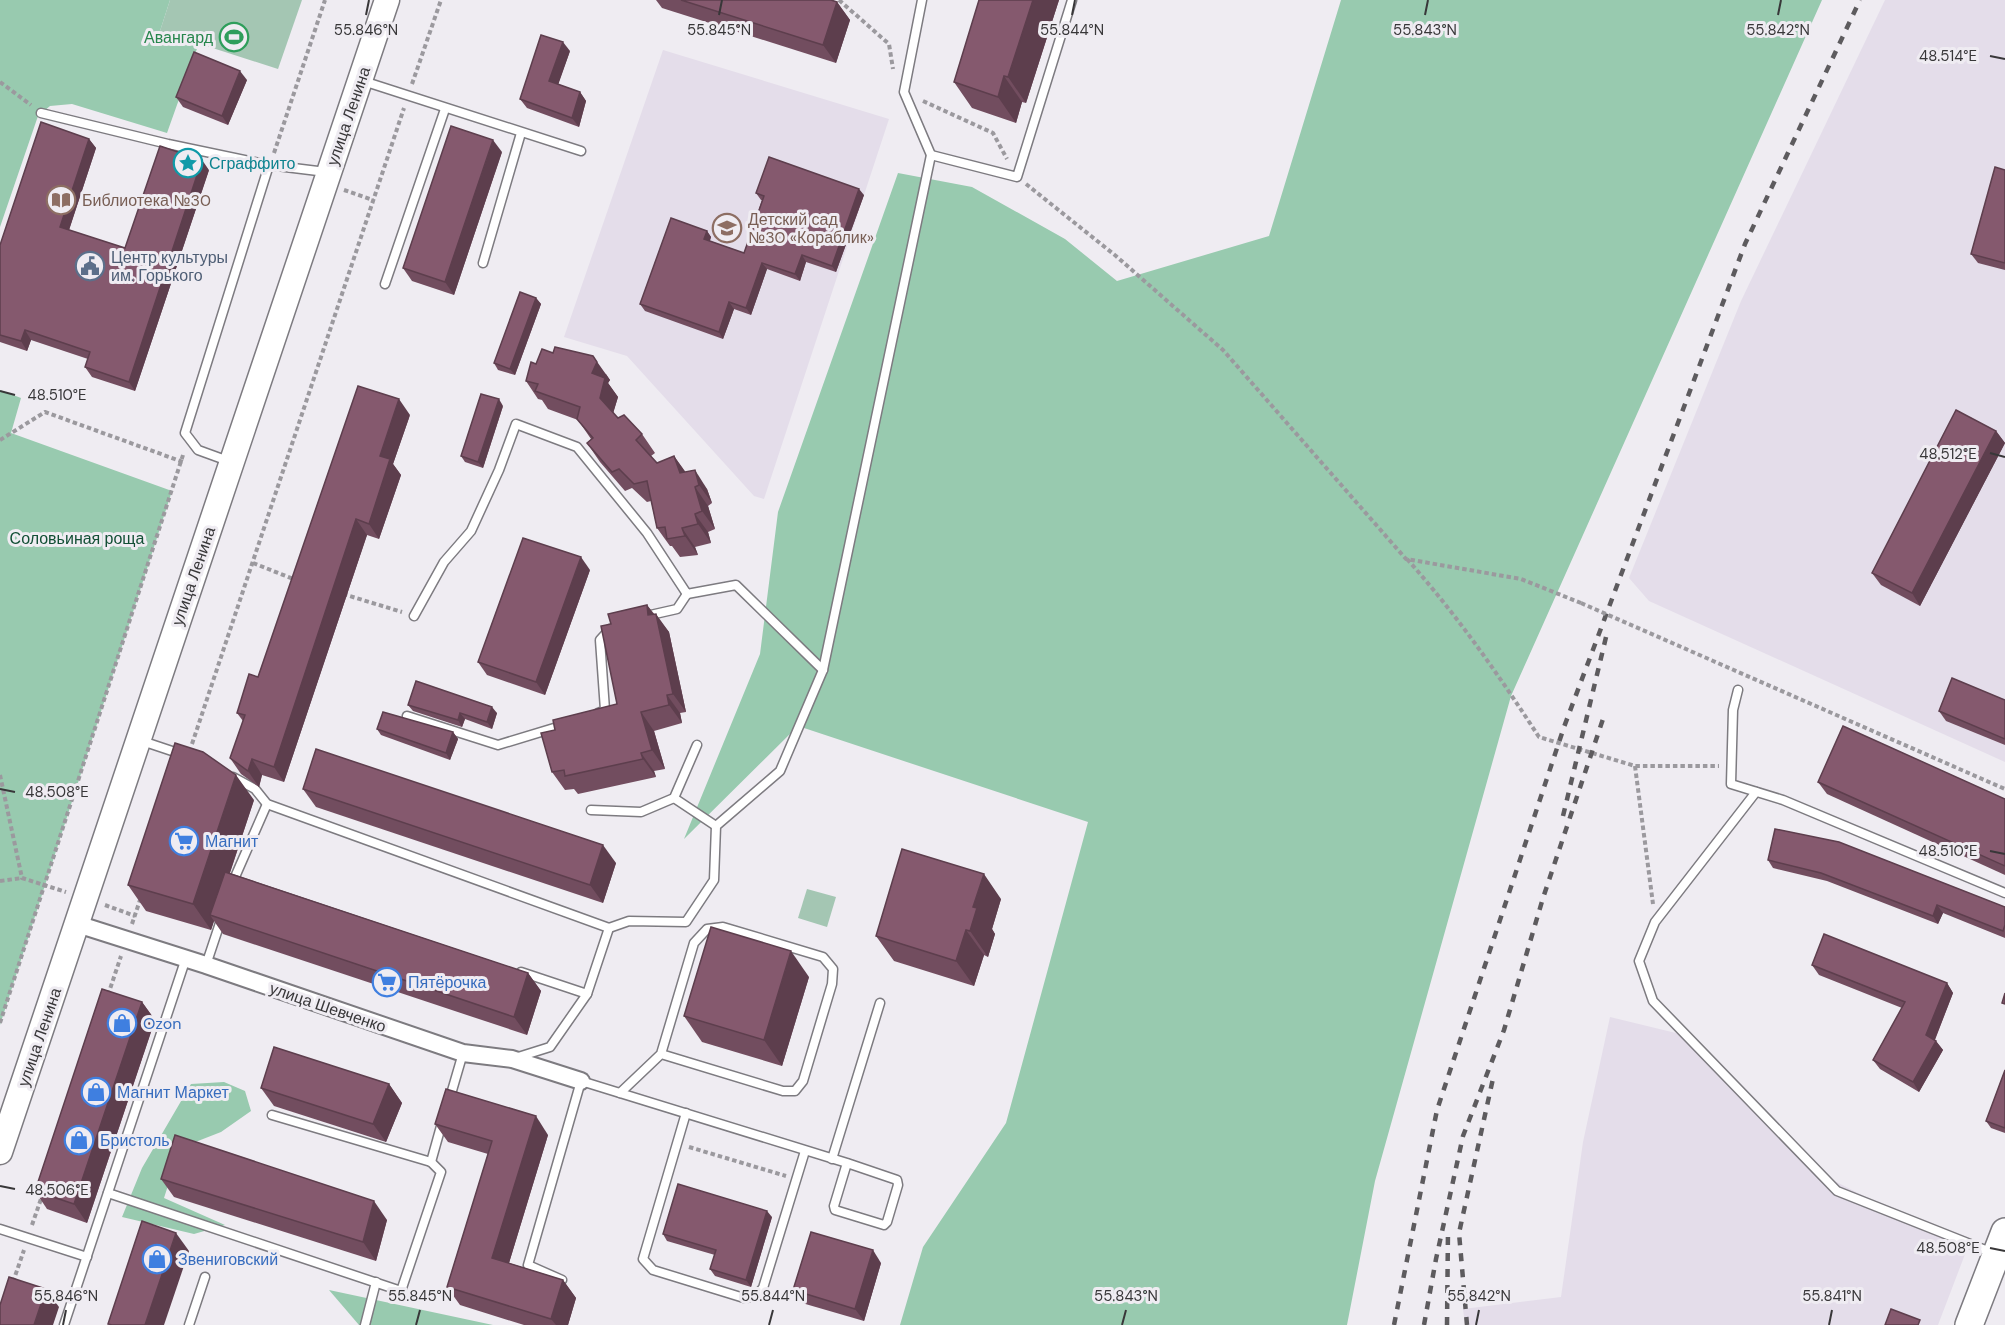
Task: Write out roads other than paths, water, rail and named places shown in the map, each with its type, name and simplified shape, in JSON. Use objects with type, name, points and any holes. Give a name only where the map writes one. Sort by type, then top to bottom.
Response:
[{"type":"main road","name":"улица Ленина","points":[[0,1152],[387,0]]},
{"type":"main road","points":[[1969,1325],[2001,1243]]},
{"type":"street","name":"улица Шевченко","points":[[76,924],[206,964],[463,1053],[512,1059],[581,1081]]},
{"type":"lane","points":[[227,773],[255,789],[267,804],[609,928],[629,921],[686,922],[714,880],[716,826],[780,771],[823,670],[931,155],[904,92],[921,0]]},
{"type":"lane","points":[[931,155],[1017,177],[1072,0]]},
{"type":"lane","points":[[360,80],[408,98],[581,151]]},
{"type":"lane","points":[[386,284],[445,109]]},
{"type":"lane","points":[[41,113],[269,165],[297,166],[327,178]]},
{"type":"lane","points":[[483,263],[520,133]]},
{"type":"lane","points":[[232,462],[198,450],[185,433],[269,165]]},
{"type":"lane","points":[[414,616],[444,562],[471,531],[499,470],[516,424],[577,447],[648,533],[687,594]]},
{"type":"lane","points":[[635,619],[677,609],[687,594],[736,585],[823,670]]},
{"type":"lane","points":[[586,717],[605,710],[600,640],[614,624]]},
{"type":"lane","points":[[1738,690],[1733,710],[1731,784],[1783,800],[2005,893]]},
{"type":"lane","points":[[407,716],[498,745],[576,721]]},
{"type":"lane","points":[[139,740],[198,760]]},
{"type":"lane","points":[[591,810],[640,812],[674,798],[697,745]]},
{"type":"lane","points":[[1756,792],[1655,922],[1639,961],[1653,1001],[1837,1191],[2001,1243]]},
{"type":"lane","points":[[674,798],[716,826]]},
{"type":"lane","points":[[232,888],[267,804]]},
{"type":"lane","points":[[236,877],[247,880]]},
{"type":"lane","points":[[206,964],[224,910]]},
{"type":"lane","points":[[620,1093],[661,1054],[694,943],[707,929],[723,927],[823,957],[832,969],[832,984],[803,1081],[795,1091],[783,1091],[661,1054]]},
{"type":"lane","points":[[512,1059],[550,1047],[587,994],[609,928]]},
{"type":"lane","points":[[64,1325],[186,958]]},
{"type":"lane","points":[[508,968],[587,994]]},
{"type":"lane","points":[[832,1159],[880,1003]]},
{"type":"lane","points":[[430,1162],[463,1053]]},
{"type":"lane","points":[[562,1280],[528,1265],[581,1081],[847,1163],[897,1180],[887,1222],[884,1225],[835,1210],[834,1206],[847,1163]]},
{"type":"lane","points":[[686,1113],[644,1251],[645,1263],[653,1270],[744,1298],[755,1297],[763,1288],[805,1150]]},
{"type":"lane","points":[[108,1193],[401,1291],[441,1172],[430,1162],[272,1116]]},
{"type":"lane","points":[[0,1229],[87,1257]]},
{"type":"lane","points":[[189,1325],[205,1277]]},
{"type":"lane","points":[[365,1325],[376,1282]]},
{"type":"railway","points":[[1394,1325],[1437,1110],[1564,727],[1745,244],[1860,0]]},
{"type":"railway","points":[[1563,816],[1607,633]]},
{"type":"railway","points":[[1424,1325],[1463,1136],[1504,1030],[1543,898],[1604,716]]},
{"type":"railway","points":[[1467,1325],[1459,1233],[1494,1074]]},
{"type":"railway","points":[[1447,1325],[1448,1230]]},
{"type":"place","name":"Авангард","points":[[234,37]]},
{"type":"place","name":"Сграффито","points":[[188,163]]},
{"type":"place","name":"Библиотека №30","points":[[61,200]]},
{"type":"place","name":"Детский сад №30 «Кораблик»","points":[[727,228]]},
{"type":"place","name":"Центр культуры им. Горького","points":[[90,266]]},
{"type":"place","name":"Магнит","points":[[184,841]]},
{"type":"place","name":"Пятёрочка","points":[[387,982]]},
{"type":"place","name":"Ozon","points":[[122,1023]]},
{"type":"place","name":"Магнит Маркет","points":[[96,1092]]},
{"type":"place","name":"Бристоль","points":[[79,1140]]},
{"type":"place","name":"Звениговский","points":[[157,1259]]},
{"type":"park label","name":"Соловьиная роща","points":[[77,538]]}]
